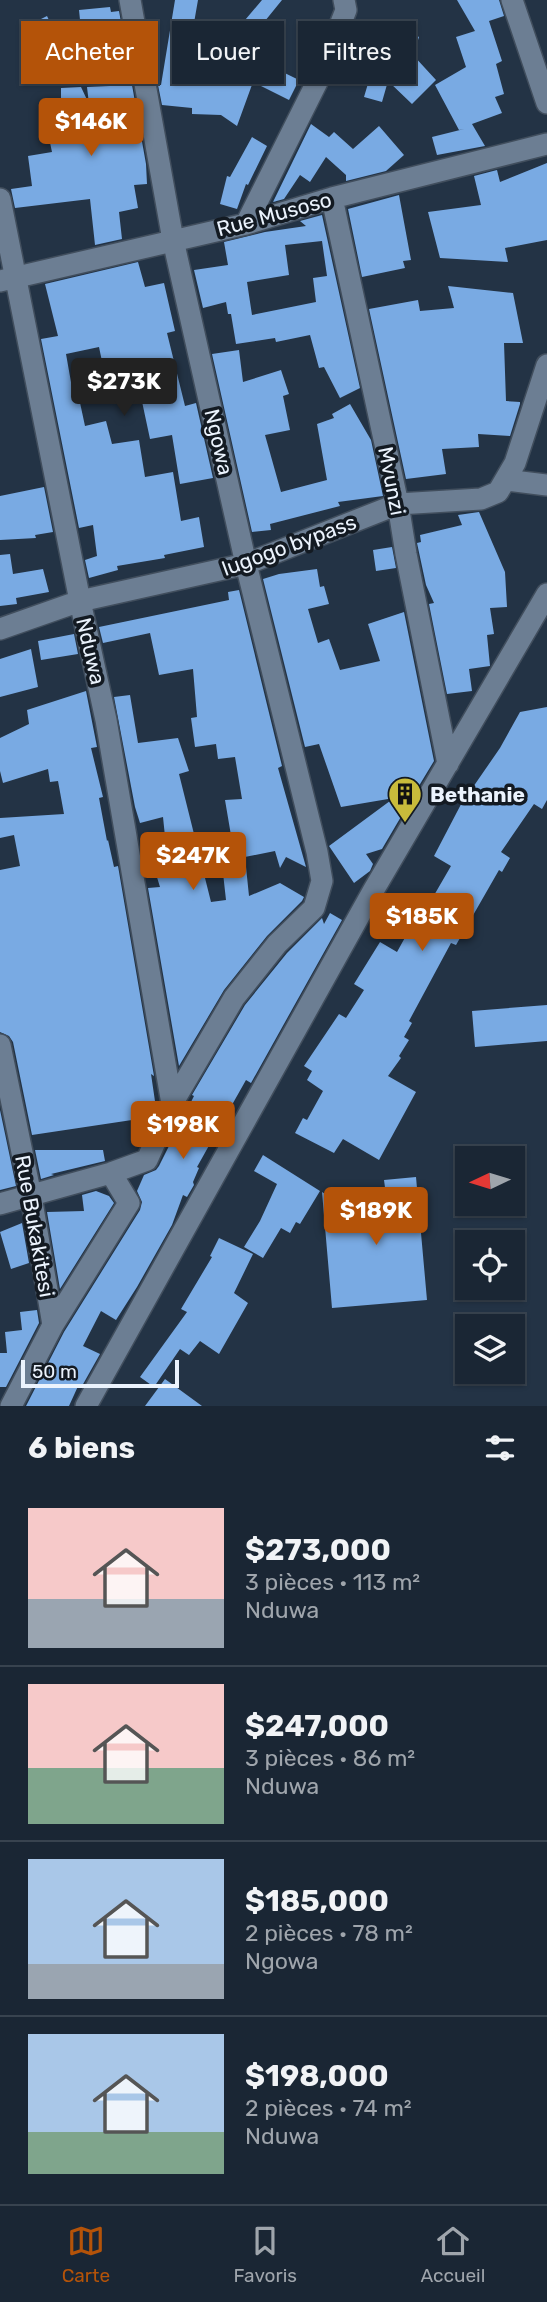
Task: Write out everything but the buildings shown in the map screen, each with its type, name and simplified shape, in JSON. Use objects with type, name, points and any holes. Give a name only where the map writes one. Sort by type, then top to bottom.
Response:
[{"type":"street","name":"Ngowa","points":[[130,0],[173,240],[246,564],[322,881],[314,908],[276,944],[234,998],[172,1104]]},
{"type":"street","points":[[246,224],[319,78],[346,10],[344,0]]},
{"type":"street","points":[[512,0],[547,103]]},
{"type":"street","name":"Rue Musoso","points":[[8,279],[246,224],[332,198],[547,144]]},
{"type":"street","name":"Mvunzi","points":[[332,198],[398,505],[405,554],[448,764]]},
{"type":"street","name":"Nduwa","points":[[0,200],[8,279],[106,720],[172,1104]]},
{"type":"street","points":[[502,486],[515,463],[547,365]]},
{"type":"street","points":[[502,486],[547,485]]},
{"type":"street","name":"lugogo bypass","points":[[0,629],[80,601],[246,564],[398,505],[481,499],[502,486]]},
{"type":"street","points":[[86,1406],[360,915],[547,594]]},
{"type":"street","name":"Rue Bukakitesi","points":[[0,1045],[31,1196],[53,1325]]},
{"type":"street","points":[[0,1204],[111,1173],[146,1160],[172,1104]]},
{"type":"street","points":[[11,1406],[53,1325],[128,1203],[111,1173]]},
{"type":"place","name":"Bethanie","points":[[405,824]]}]
